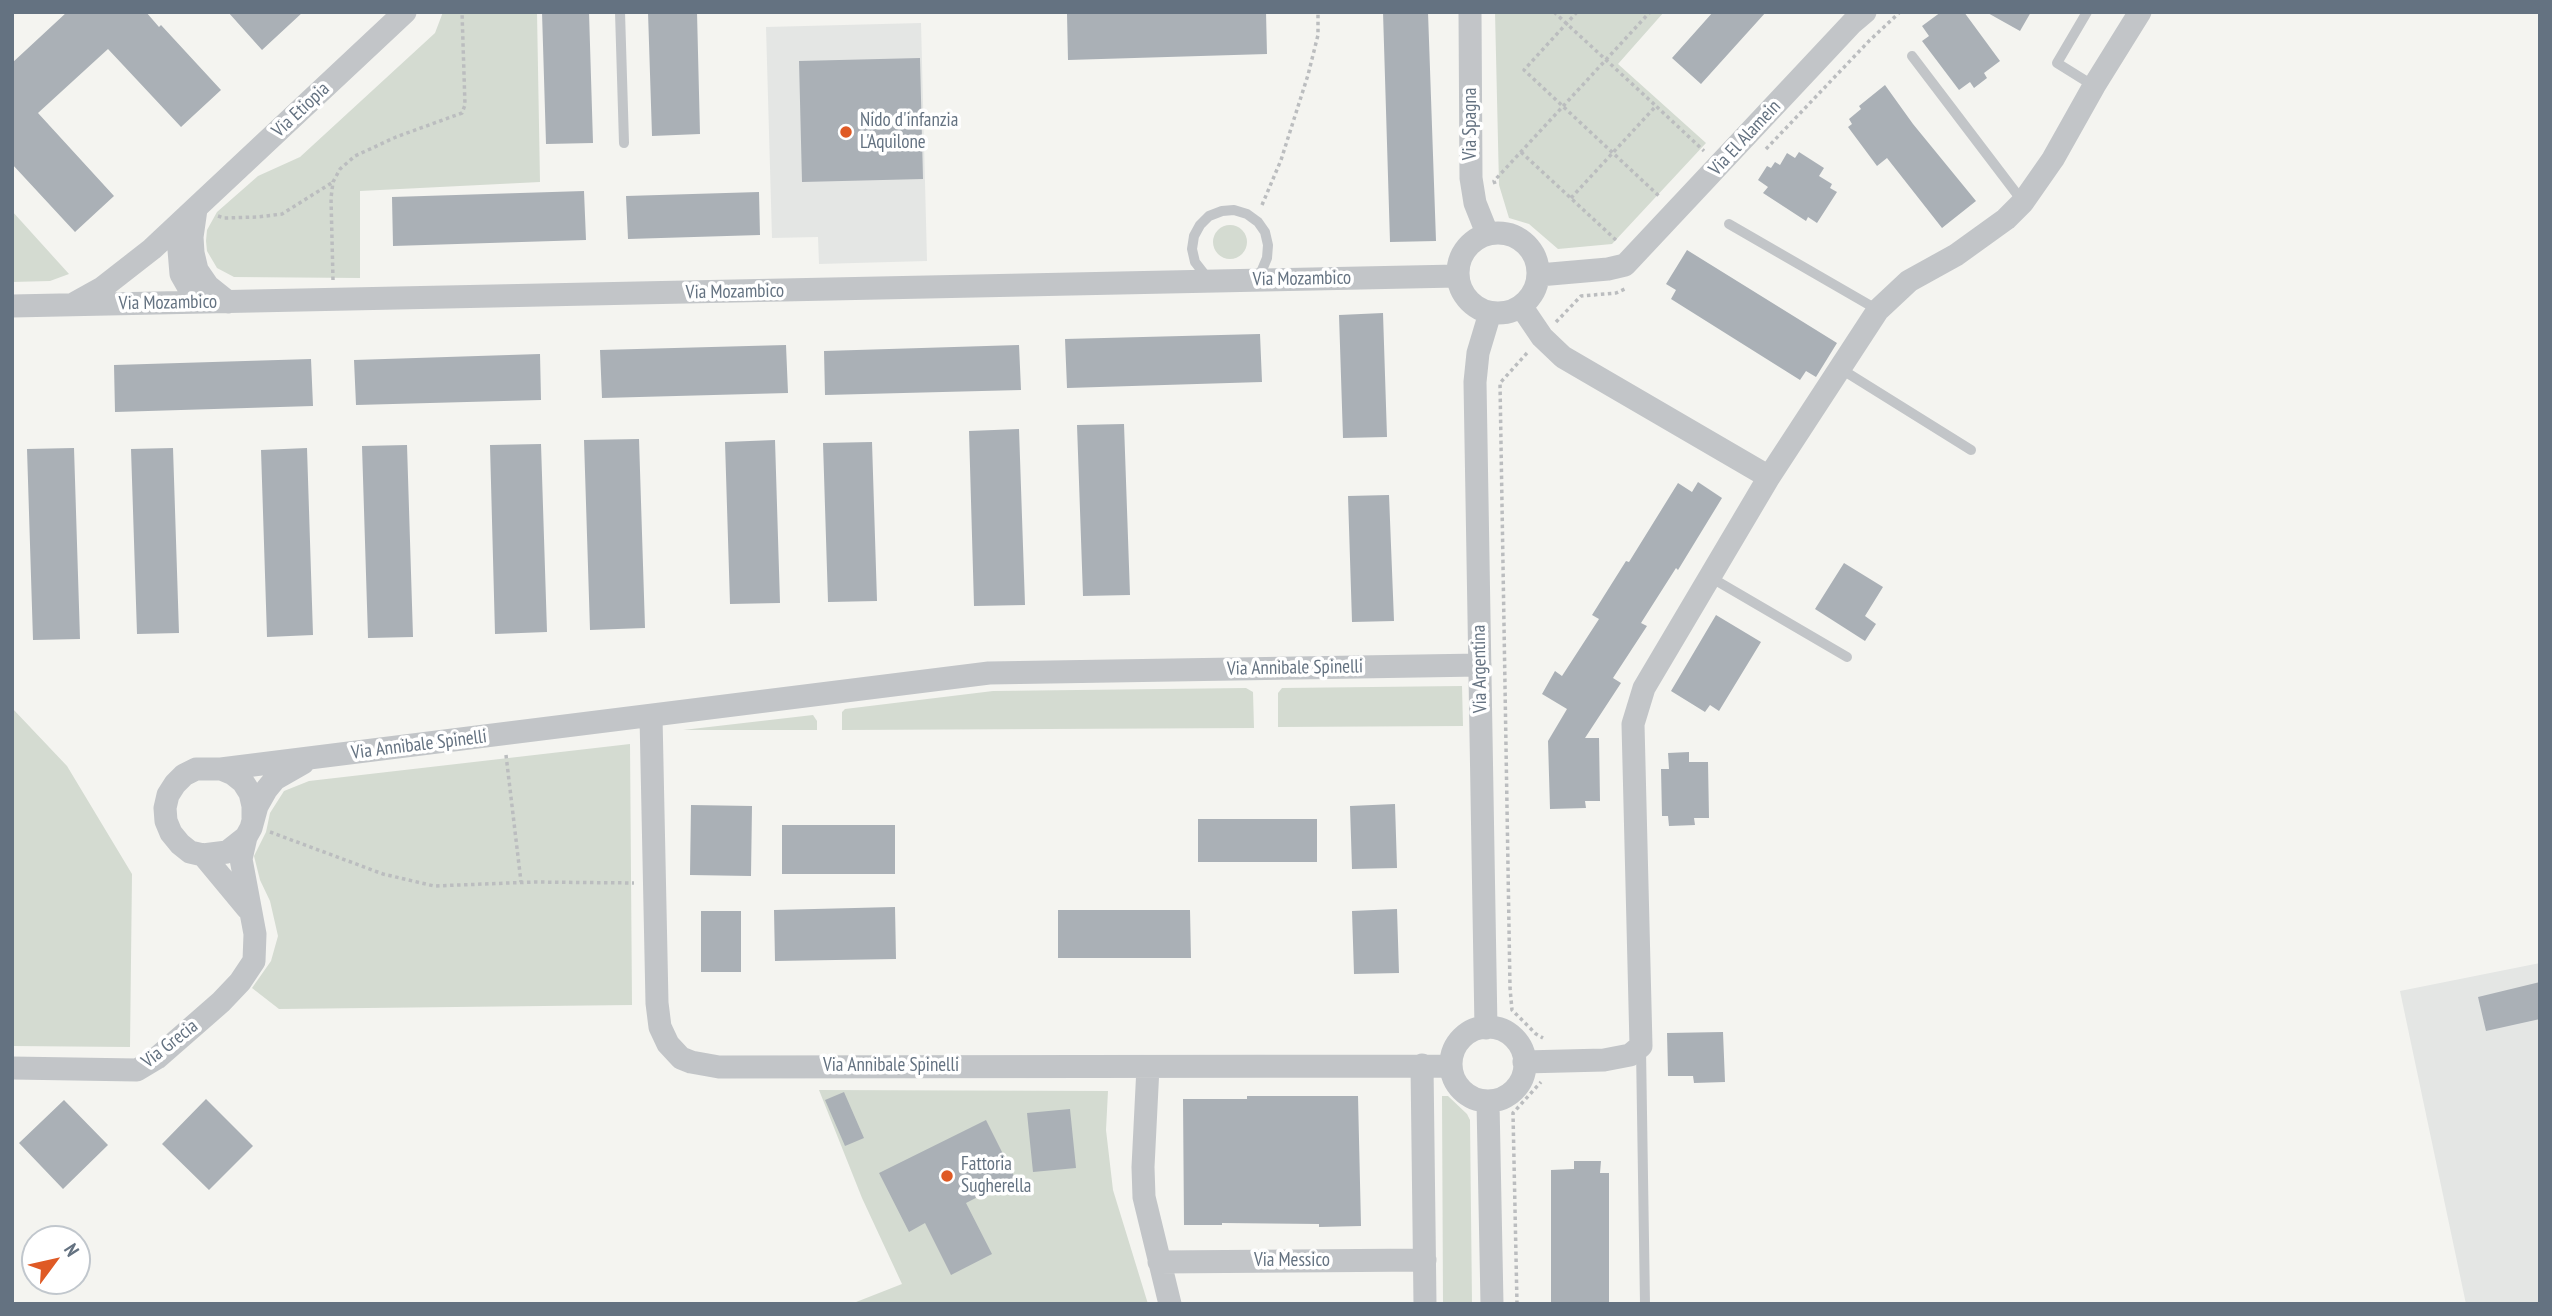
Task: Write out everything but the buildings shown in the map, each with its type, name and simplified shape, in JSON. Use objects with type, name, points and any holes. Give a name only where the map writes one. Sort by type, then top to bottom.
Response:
[{"type":"street","name":"Via Etiopia","points":[[72,305],[129,268],[196,209],[405,12]]},
{"type":"street","name":"Via Spagna","points":[[1470,12],[1471,178],[1475,203],[1487,233]]},
{"type":"street","name":"Via El Alamein","points":[[1632,268],[1676,212],[1865,12]]},
{"type":"street","points":[[1524,1062],[1619,1058],[1630,1055],[1641,1046],[1633,723],[1644,688],[1769,477],[1878,310],[1909,281],[1956,255],[2006,219],[2023,202],[2053,159],[2140,12]]},
{"type":"street","name":"Via Etiopia","points":[[196,209],[184,232],[179,250],[181,274],[197,302]]},
{"type":"street","points":[[196,209],[192,237],[197,270],[208,286],[228,302]]},
{"type":"street","points":[[1500,232],[1513,234],[1524,241],[1537,262],[1539,275],[1530,298],[1521,306],[1512,311],[1490,313],[1478,308],[1468,299],[1457,276],[1458,264],[1468,245],[1487,233],[1500,232]]},
{"type":"street","points":[[1539,275],[1632,268]]},
{"type":"street","name":"Via Mozambico","points":[[12,306],[1457,276]]},
{"type":"street","points":[[1521,306],[1542,337],[1563,357],[1769,477]]},
{"type":"street","name":"Via Argentina","points":[[1486,1028],[1475,382],[1478,353],[1490,313]]},
{"type":"street","name":"Via Annibale Spinelli","points":[[221,769],[989,673],[1480,665]]},
{"type":"street","name":"Via Annibale Spinelli","points":[[651,716],[657,1003],[660,1027],[668,1044],[681,1058],[705,1066],[719,1067],[1451,1066]]},
{"type":"street","name":"Via Annibale Spinelli","points":[[256,829],[262,798],[275,779],[312,759]]},
{"type":"street","points":[[196,769],[221,769],[243,782],[250,793],[256,829],[227,852],[203,855],[190,852],[171,834],[165,808],[168,795],[184,775],[196,769]]},
{"type":"street","name":"Via Grecia","points":[[12,1068],[137,1070],[158,1058],[221,1002],[240,982],[254,961],[256,934],[241,859],[256,829]]},
{"type":"street","points":[[203,855],[251,913]]},
{"type":"street","points":[[1486,1028],[1495,1028],[1512,1037],[1518,1044],[1524,1062],[1524,1071],[1515,1089],[1508,1096],[1488,1101],[1467,1095],[1453,1077],[1451,1066],[1452,1055],[1465,1035],[1486,1028]]},
{"type":"street","points":[[1422,1065],[1425,1304]]},
{"type":"street","points":[[1148,1067],[1144,1196],[1170,1304]]},
{"type":"street","points":[[1488,1101],[1492,1304]]},
{"type":"street","name":"Via Messico","points":[[1159,1262],[1425,1260]]},
{"type":"lane","points":[[620,12],[624,143]]},
{"type":"lane","points":[[2087,12],[2057,63],[2094,86]]},
{"type":"lane","points":[[1912,55],[2023,202]]},
{"type":"lane","points":[[1211,282],[1201,274],[1195,262],[1192,249],[1194,236],[1209,216],[1234,210],[1253,218],[1265,232],[1268,258],[1253,280]]},
{"type":"lane","points":[[1729,224],[1878,310]]},
{"type":"lane","points":[[1841,369],[1971,450]]},
{"type":"lane","points":[[1710,577],[1847,657]]},
{"type":"lane","points":[[1641,1046],[1645,1304]]},
{"type":"path","points":[[196,209],[224,218],[282,214],[333,181],[340,169],[355,156],[396,137],[462,113],[465,105],[462,12]]},
{"type":"path","points":[[1253,218],[1281,160],[1294,121],[1318,35],[1318,12]]},
{"type":"path","points":[[1554,12],[1719,165]]},
{"type":"path","points":[[1577,12],[1524,70],[1676,212]]},
{"type":"path","points":[[1495,189],[1494,181],[1650,12]]},
{"type":"path","points":[[1758,159],[1869,41],[1900,12]]},
{"type":"path","points":[[1571,198],[1656,106]]},
{"type":"path","points":[[1517,1304],[1513,1113],[1542,1082],[1551,1077],[1552,1061],[1550,1041],[1536,1034],[1512,1010],[1511,1005],[1500,383],[1581,296],[1616,293],[1632,268],[1571,198],[1521,152]]},
{"type":"path","points":[[333,181],[334,300]]},
{"type":"path","points":[[505,753],[521,882]]},
{"type":"path","points":[[256,829],[410,882],[434,886],[521,882],[636,883]]},
{"type":"shaded area","points":[[443,12],[537,12],[540,182],[360,191],[360,278],[234,277],[217,268],[207,251],[206,241],[207,230],[217,212],[258,176],[300,157],[435,33]]},
{"type":"shaded area","points":[[1495,12],[1664,12],[1618,64],[1706,143],[1612,244],[1558,249],[1529,224],[1509,218],[1499,185]]},
{"type":"shaded area","name":"Nido d'infanzia L'Aquilone","points":[[921,23],[927,261],[819,264],[818,237],[772,238],[766,27]]},
{"type":"shaded area","points":[[12,211],[69,274],[50,281],[12,282]]},
{"type":"shaded area","points":[[1230,225],[1242,230],[1247,242],[1242,254],[1230,259],[1218,254],[1213,242],[1218,230]]},
{"type":"shaded area","points":[[1462,686],[1463,726],[1278,727],[1278,693],[1282,688]]},
{"type":"shaded area","points":[[1246,688],[1253,692],[1254,728],[842,730],[842,712],[845,709],[993,691]]},
{"type":"shaded area","points":[[12,708],[67,766],[132,874],[130,1047],[12,1046]]},
{"type":"shaded area","points":[[813,715],[817,721],[817,730],[683,730]]},
{"type":"shaded area","points":[[630,744],[632,1005],[279,1009],[252,988],[271,961],[278,936],[270,901],[260,880],[254,856],[266,832],[270,813],[284,791],[309,781]]},
{"type":"shaded area","points":[[2540,963],[2540,1304],[2466,1304],[2400,991]]},
{"type":"shaded area","points":[[819,1090],[1108,1091],[1106,1130],[1113,1190],[1148,1304],[851,1304],[902,1284],[862,1198]]},
{"type":"shaded area","points":[[1442,1096],[1448,1096],[1470,1120],[1472,1304],[1443,1304]]},
{"type":"place","name":"Nido d'infanzia L'Aquilone","points":[[846,132]]},
{"type":"place","name":"Fattoria Sugherella","points":[[947,1176]]}]
